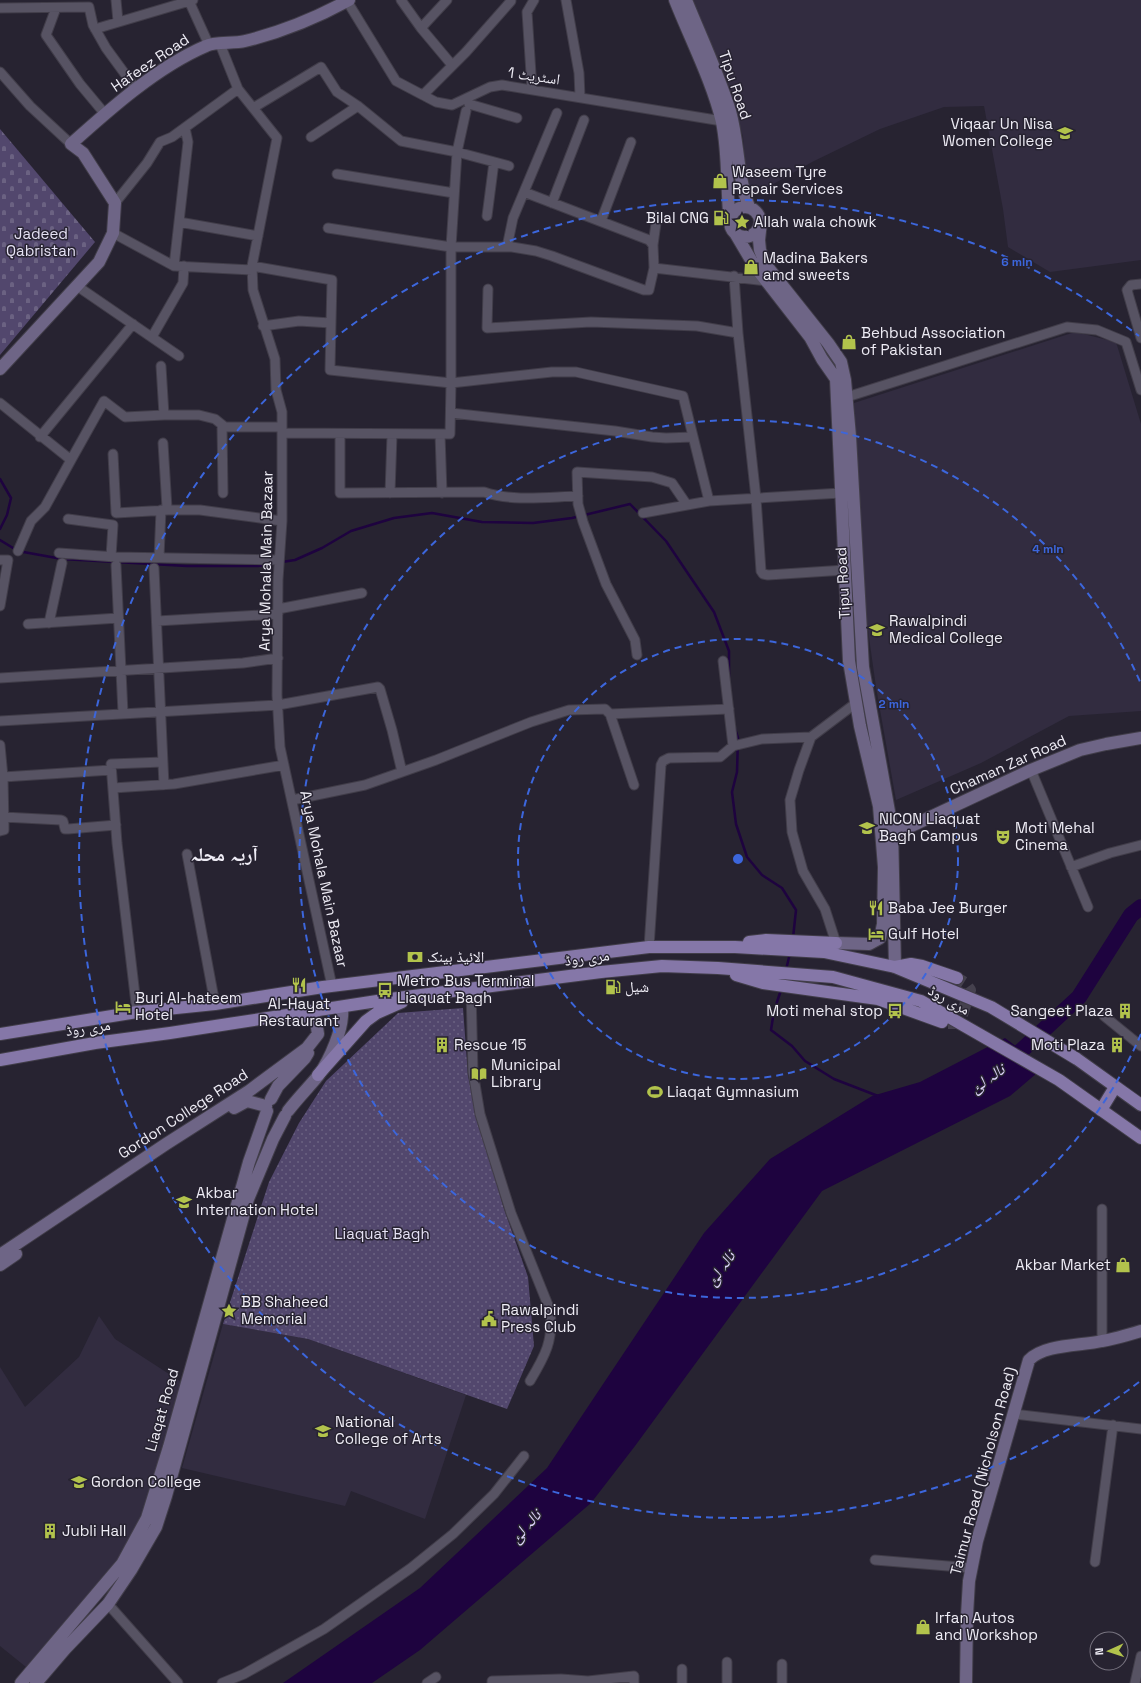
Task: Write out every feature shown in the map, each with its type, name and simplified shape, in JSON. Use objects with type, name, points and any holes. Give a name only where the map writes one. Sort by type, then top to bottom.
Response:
[{"type":"main road","points":[[675,0],[709,84],[722,121],[728,166],[733,228],[754,265],[810,337],[822,359],[836,379],[849,661],[860,726],[879,806],[884,868],[884,924],[880,938],[869,944],[836,943],[806,947]]},
{"type":"main road","name":"Tipu Road","points":[[686,0],[730,112],[743,191],[749,207]]},
{"type":"main road","name":"Hafeez Road","points":[[71,144],[136,89],[178,60],[215,44],[236,43],[270,35],[322,15],[348,1]]},
{"type":"main road","points":[[0,369],[99,262],[113,233],[114,203],[83,153],[71,144]]},
{"type":"main road","points":[[744,206],[749,207],[759,214],[761,222],[759,229],[754,234],[748,237],[741,237],[733,228],[734,212],[744,206]]},
{"type":"main road","name":"Tipu Road","points":[[761,222],[759,240],[760,250],[766,265],[828,342],[841,362],[848,397],[863,667],[892,835],[895,967]]},
{"type":"main road","name":"Chaman Zar Road","points":[[892,835],[1031,770],[1080,750],[1141,738]]},
{"type":"main road","name":"مری روڈ","points":[[0,1034],[136,1012],[215,1004],[332,986],[649,947],[736,947],[766,945],[806,947],[895,967],[999,1012],[1076,1059],[1141,1105]]},
{"type":"main road","points":[[895,967],[912,964],[957,978]]},
{"type":"main road","name":"مری روڈ","points":[[0,1060],[54,1049],[258,1019],[342,1008],[416,996],[601,972],[657,966],[718,968],[762,978],[801,975],[833,977],[921,1000],[1058,1080],[1141,1138]]},
{"type":"main road","points":[[762,978],[798,988],[878,999],[942,1022]]},
{"type":"main road","points":[[318,1075],[366,1021],[377,1013],[416,996]]},
{"type":"main road","name":"Liaqat Road","points":[[36,1683],[65,1649],[108,1604],[131,1570],[156,1527],[166,1496],[248,1199],[273,1139],[286,1113],[318,1075],[335,1045],[343,1015],[342,1008]]},
{"type":"main road","points":[[258,1019],[309,1016],[316,1021],[318,1034]]},
{"type":"main road","name":"Liaqat Road","points":[[21,1683],[122,1564],[147,1518],[169,1447],[249,1162],[269,1104],[278,1086],[305,1058],[318,1034]]},
{"type":"main road","name":"Gordon College Road","points":[[0,1255],[248,1091],[307,1048],[318,1034]]},
{"type":"main road","points":[[1101,1110],[1116,1087]]},
{"type":"main road","points":[[248,1091],[262,1091],[269,1104],[272,1118],[277,1119],[286,1113],[285,1101],[276,1097],[269,1104]]},
{"type":"main road","name":"Gordon College Road","points":[[0,1265],[235,1107],[247,1101],[269,1104]]},
{"type":"main road","name":"Taimur Road (Nicholson Road)","points":[[966,1683],[969,1581],[977,1541],[1029,1360],[1034,1355],[1061,1347],[1102,1342],[1141,1331]]},
{"type":"street","points":[[116,0],[118,22]]},
{"type":"street","points":[[401,0],[421,28],[452,65]]},
{"type":"street","points":[[421,28],[447,0]]},
{"type":"street","points":[[532,89],[527,12],[534,0]]},
{"type":"street","points":[[566,0],[579,74],[580,97]]},
{"type":"street","points":[[95,29],[187,1],[215,44],[238,89],[253,108],[321,68],[337,92],[358,106],[402,141],[457,152],[509,166]]},
{"type":"street","name":"اسٹریٹ 1","points":[[348,1],[396,81],[436,102],[452,105],[490,86],[502,84],[722,121]]},
{"type":"street","points":[[422,94],[452,65],[511,1]]},
{"type":"street","points":[[0,8],[56,8],[70,4],[89,7],[95,29],[106,48],[136,89]]},
{"type":"street","points":[[56,8],[46,34],[80,84],[105,114]]},
{"type":"street","points":[[0,72],[30,106],[71,144]]},
{"type":"street","points":[[114,203],[147,163],[160,142],[172,137],[238,89]]},
{"type":"street","points":[[311,137],[358,106]]},
{"type":"street","points":[[18,551],[31,521],[45,507],[104,401],[125,417],[199,415],[215,420],[225,427],[340,434],[450,434],[451,247],[457,152],[468,107],[517,118]]},
{"type":"street","name":"Arya Mohala Main Bazaar","points":[[253,108],[276,138],[252,268],[253,290],[275,359],[276,390],[282,412],[282,521],[278,580],[278,704],[280,747],[332,986]]},
{"type":"street","points":[[508,247],[514,218],[557,113]]},
{"type":"street","points":[[552,203],[584,120]]},
{"type":"street","points":[[174,266],[188,142],[185,128]]},
{"type":"street","points":[[601,221],[631,142]]},
{"type":"street","points":[[487,216],[494,162]]},
{"type":"street","points":[[337,174],[454,193]]},
{"type":"street","points":[[524,192],[648,240],[653,245]]},
{"type":"street","points":[[328,228],[451,247],[508,247],[536,252],[552,256],[644,290],[649,290],[654,268],[653,245],[657,216]]},
{"type":"street","points":[[179,222],[258,236]]},
{"type":"street","points":[[113,233],[174,266],[252,268],[332,280],[330,370],[451,383],[552,372],[576,372],[682,396],[709,501]]},
{"type":"street","points":[[152,337],[183,283],[184,266]]},
{"type":"street","points":[[654,268],[734,276],[766,281]]},
{"type":"street","points":[[734,276],[738,333],[756,498],[761,571],[763,574],[816,573],[845,570]]},
{"type":"street","points":[[848,397],[1067,327],[1097,330],[1126,342],[1141,338],[1127,290],[1131,285],[1141,284]]},
{"type":"street","points":[[77,286],[179,356]]},
{"type":"street","points":[[488,290],[488,328],[590,322],[697,326],[738,333]]},
{"type":"street","points":[[264,326],[299,321],[331,323]]},
{"type":"street","points":[[40,437],[133,324]]},
{"type":"street","points":[[1126,342],[1141,390]]},
{"type":"street","points":[[161,366],[164,415]]},
{"type":"street","points":[[0,403],[40,437],[71,460]]},
{"type":"street","points":[[451,413],[615,431],[659,438],[693,437]]},
{"type":"street","points":[[222,426],[223,493]]},
{"type":"street","points":[[340,434],[340,493],[484,492],[496,496],[527,498],[578,496]]},
{"type":"street","points":[[440,434],[442,492]]},
{"type":"street","points":[[390,493],[392,435]]},
{"type":"street","points":[[160,558],[164,510],[167,508],[163,443]]},
{"type":"street","points":[[114,454],[116,513],[164,510],[200,510],[282,521]]},
{"type":"street","points":[[637,655],[635,640],[606,584],[579,510],[577,472],[628,474],[652,477],[672,483],[687,505]]},
{"type":"street","points":[[643,513],[709,501],[841,493]]},
{"type":"street","points":[[68,520],[113,525],[111,557]]},
{"type":"street","points":[[59,553],[68,555],[111,557],[279,561]]},
{"type":"street","points":[[0,560],[8,560],[0,606]]},
{"type":"street","points":[[49,622],[62,563]]},
{"type":"street","points":[[116,565],[123,713]]},
{"type":"street","points":[[154,568],[164,785]]},
{"type":"street","points":[[157,621],[278,611],[362,593]]},
{"type":"street","points":[[28,624],[118,618]]},
{"type":"street","points":[[0,678],[121,671],[278,658]]},
{"type":"street","points":[[723,661],[733,746]]},
{"type":"street","points":[[0,721],[278,704],[378,687],[380,689],[392,730],[402,772]]},
{"type":"street","points":[[836,943],[825,909],[803,871],[792,832],[790,800],[811,737],[856,703]]},
{"type":"street","points":[[292,800],[365,785],[436,760],[531,722],[569,710],[605,709],[610,714],[634,785]]},
{"type":"street","points":[[610,714],[729,709]]},
{"type":"street","points":[[649,947],[661,765],[663,761],[670,758],[720,757],[733,746],[762,739],[811,737]]},
{"type":"street","points":[[0,745],[4,830],[0,831]]},
{"type":"street","points":[[136,1012],[111,764],[163,762]]},
{"type":"street","points":[[113,788],[164,785],[284,765]]},
{"type":"street","points":[[2,774],[111,770],[111,772]]},
{"type":"street","points":[[1031,770],[1088,907]]},
{"type":"street","points":[[3,818],[61,820],[63,821],[65,829],[116,825]]},
{"type":"street","points":[[1071,867],[1110,853],[1141,845]]},
{"type":"street","points":[[187,854],[215,1004]]},
{"type":"street","points":[[471,989],[473,1072],[480,1114],[512,1213],[550,1310],[552,1325],[550,1339],[545,1355],[530,1381]]},
{"type":"street","points":[[1104,1016],[1141,1046]]},
{"type":"street","points":[[1102,1209],[1102,1342]]},
{"type":"street","points":[[1014,1414],[1141,1429]]},
{"type":"street","points":[[1095,1562],[1113,1426]]},
{"type":"street","points":[[222,1683],[246,1678],[324,1629],[411,1568],[453,1534],[494,1494],[524,1456]]},
{"type":"street","points":[[875,1560],[972,1568]]},
{"type":"street","points":[[108,1604],[178,1683]]},
{"type":"street","points":[[1135,1683],[1141,1656]]},
{"type":"street","points":[[727,1662],[727,1683]]},
{"type":"street","points":[[782,1664],[782,1683]]},
{"type":"street","points":[[682,1669],[682,1683]]},
{"type":"street","points":[[492,1683],[492,1681],[588,1682],[634,1676],[634,1683]]},
{"type":"street","points":[[427,1683],[436,1677],[436,1683]]},
{"type":"shaded area","name":"Viqaar Un Nisa Women College","points":[[693,0],[1141,0],[1141,260],[1050,272],[1008,247],[1003,209],[984,106],[944,107],[880,129],[812,162],[747,199],[743,137],[727,80],[704,29]]},
{"type":"shaded area","points":[[1075,332],[1116,342],[1141,424],[1141,711],[1069,716],[981,763],[896,800],[876,687],[866,616],[854,403]]},
{"type":"shaded area","name":"Gordon College","points":[[99,1316],[115,1339],[186,1385],[147,1518],[122,1564],[31,1671],[0,1646],[0,1367],[25,1407],[79,1357]]},
{"type":"shaded area","name":"National College of Arts","points":[[223,1324],[308,1339],[466,1395],[425,1519],[351,1491],[345,1506],[182,1468]]},
{"type":"green space","name":"Jadeed Qabristan","points":[[0,129],[95,242],[0,355]]},
{"type":"green space","name":"Liaquat Bagh","points":[[463,1008],[468,1076],[503,1206],[528,1277],[534,1346],[507,1409],[308,1339],[223,1324],[269,1182],[299,1123],[326,1081],[398,1013]]},
{"type":"water","points":[[1005,1038],[1044,1067],[1010,1096],[822,1191],[635,1446],[591,1503],[420,1650],[372,1683],[283,1683],[420,1588],[547,1468],[704,1233],[770,1159],[872,1096],[920,1082]]},
{"type":"waterway","points":[[0,479],[11,498],[7,515],[0,529]]},
{"type":"waterway","points":[[282,562],[295,560],[322,548],[351,531],[394,518],[432,513],[482,522],[533,523],[572,518],[630,504],[666,541],[714,612],[729,651],[729,677]]},
{"type":"waterway","points":[[0,540],[18,551],[62,559],[187,566],[258,566],[271,564]]},
{"type":"waterway","points":[[735,729],[738,738],[737,772],[732,792],[736,824],[747,857],[762,875],[782,888],[796,910],[793,938]]},
{"type":"waterway","name":"نالہ لئ","points":[[1007,1064],[1079,997],[1131,915],[1141,907]]},
{"type":"waterway","points":[[786,970],[790,953]]},
{"type":"waterway","points":[[781,990],[774,1011],[771,1030],[792,1046],[805,1061],[834,1079],[878,1096]]},
{"type":"tunnel","points":[[948,1023],[955,1023],[961,1018],[970,990],[965,983],[957,978]]},
{"type":"place","name":"Viqaar Un Nisa Women College","points":[[1065,133]]},
{"type":"place","name":"Waseem Tyre Repair Services","points":[[720,181]]},
{"type":"place","name":"Bilal CNG","points":[[721,218]]},
{"type":"place","name":"Allah wala chowk","points":[[742,222]]},
{"type":"place","name":"Madina Bakers amd sweets","points":[[751,267]]},
{"type":"place","name":"Behbud Association of Pakistan","points":[[849,342]]},
{"type":"place","name":"Rawalpindi Medical College","points":[[877,630]]},
{"type":"place","name":"NICON Liaquat Bagh Campus","points":[[867,828]]},
{"type":"place","name":"Moti Mehal Cinema","points":[[1003,837]]},
{"type":"place","name":"Baba Jee Burger","points":[[876,908]]},
{"type":"place","name":"Gulf Hotel","points":[[876,934]]},
{"type":"place","name":"الائیڈ بینک","points":[[415,957]]},
{"type":"place","name":"Al-Hayat Restaurant","points":[[299,985]]},
{"type":"place","name":"شیل","points":[[613,987]]},
{"type":"place","name":"Metro Bus Terminal Liaquat Bagh","points":[[385,990]]},
{"type":"place","name":"Burj Al-hateem Hotel","points":[[123,1007]]},
{"type":"place","name":"Moti mehal stop","points":[[895,1011]]},
{"type":"place","name":"Sangeet Plaza","points":[[1125,1011]]},
{"type":"place","name":"Rescue 15","points":[[442,1045]]},
{"type":"place","name":"Moti Plaza","points":[[1117,1045]]},
{"type":"place","name":"Municipal Library","points":[[479,1074]]},
{"type":"place","name":"Liaqat Gymnasium","points":[[655,1092]]},
{"type":"place","name":"Akbar Internation Hotel","points":[[184,1202]]},
{"type":"place","name":"Akbar Market","points":[[1123,1265]]},
{"type":"place","name":"BB Shaheed Memorial","points":[[229,1311]]},
{"type":"place","name":"Rawalpindi Press Club","points":[[489,1319]]},
{"type":"place","name":"National College of Arts","points":[[323,1431]]},
{"type":"place","name":"Gordon College","points":[[79,1482]]},
{"type":"place","name":"Jubli Hall","points":[[50,1531]]},
{"type":"place","name":"Irfan Autos and Workshop","points":[[923,1627]]},
{"type":"district","name":"آریہ محلہ","points":[[224,854]]}]
